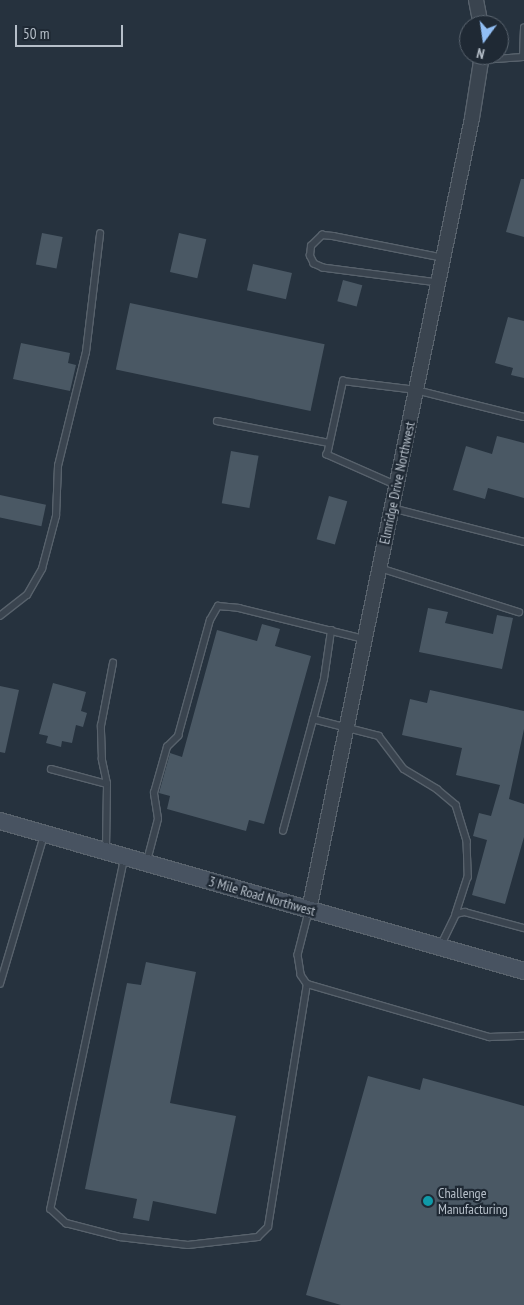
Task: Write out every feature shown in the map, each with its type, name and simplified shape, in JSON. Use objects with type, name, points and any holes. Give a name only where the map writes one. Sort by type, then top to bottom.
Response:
[{"type":"main road","name":"3 Mile Road Northwest","points":[[0,821],[524,971]]},
{"type":"street","points":[[476,0],[479,15]]},
{"type":"street","name":"Elmridge Drive Northwest","points":[[309,910],[444,258],[481,65]]},
{"type":"lane","points":[[509,57],[523,57],[524,28]]},
{"type":"lane","points":[[0,616],[27,595],[42,569],[56,516],[58,466],[86,352],[100,234]]},
{"type":"lane","points":[[438,283],[323,268],[314,264],[311,246],[316,238],[333,236],[444,258]]},
{"type":"lane","points":[[396,486],[327,455],[343,381],[416,390],[524,417]]},
{"type":"lane","points":[[216,422],[329,443]]},
{"type":"lane","points":[[392,508],[524,542]]},
{"type":"lane","points":[[380,568],[519,612]]},
{"type":"lane","points":[[146,863],[158,819],[154,794],[167,747],[178,736],[210,620],[218,606],[365,639]]},
{"type":"lane","points":[[283,831],[324,679],[331,630]]},
{"type":"lane","points":[[106,851],[107,784],[102,760],[101,726],[113,663]]},
{"type":"lane","points":[[313,719],[379,736],[404,769],[437,788],[456,805],[467,841],[468,877],[456,914],[440,947]]},
{"type":"lane","points":[[51,769],[107,784]]},
{"type":"lane","points":[[0,984],[44,833]]},
{"type":"lane","points":[[125,857],[51,1209],[66,1224],[120,1237],[188,1245],[258,1237],[268,1227],[307,984]]},
{"type":"lane","points":[[309,910],[298,954],[301,975],[307,984],[489,1037],[524,1036]]},
{"type":"lane","points":[[456,914],[465,912],[524,928]]},
{"type":"building","points":[[521,179],[524,179],[524,237],[506,232]]},
{"type":"building","points":[[42,233],[63,237],[57,268],[36,264]]},
{"type":"building","points":[[179,233],[206,239],[197,278],[170,272]]},
{"type":"building","points":[[253,264],[292,273],[286,299],[247,290]]},
{"type":"building","points":[[343,280],[362,285],[357,306],[337,301]]},
{"type":"building","points":[[130,303],[325,344],[311,411],[116,370]]},
{"type":"building","points":[[508,317],[524,321],[524,378],[511,375],[513,368],[495,363]]},
{"type":"building","points":[[21,343],[70,353],[68,363],[76,365],[70,391],[13,379]]},
{"type":"building","points":[[497,436],[524,443],[524,498],[488,488],[485,499],[453,490],[466,446],[492,454]]},
{"type":"building","points":[[231,451],[259,456],[249,508],[222,503]]},
{"type":"building","points":[[0,495],[46,505],[41,526],[0,517]]},
{"type":"building","points":[[329,496],[347,501],[335,544],[317,539]]},
{"type":"building","points":[[428,608],[448,612],[445,623],[493,634],[497,615],[513,618],[502,669],[419,652]]},
{"type":"building","points":[[262,624],[280,629],[275,646],[311,656],[264,824],[249,820],[246,831],[167,809],[170,796],[159,793],[170,753],[182,757],[217,630],[257,641]]},
{"type":"building","points":[[53,683],[86,692],[81,711],[87,713],[83,727],[76,725],[72,743],[62,741],[61,747],[46,743],[48,736],[39,734]]},
{"type":"building","points":[[0,686],[19,690],[5,753],[0,752]]},
{"type":"building","points":[[430,690],[524,711],[524,729],[509,799],[524,804],[524,837],[505,904],[472,895],[487,840],[473,836],[479,813],[491,816],[500,785],[456,775],[462,748],[402,735],[410,699],[427,703]]},
{"type":"building","points":[[146,962],[196,972],[170,1103],[236,1116],[216,1214],[153,1201],[149,1221],[133,1218],[137,1199],[85,1189],[127,983],[141,985]]},
{"type":"building","name":"Challenge Manufacturing","points":[[368,1076],[420,1090],[423,1078],[524,1106],[524,1305],[341,1305],[306,1295]]},
{"type":"place","name":"Challenge Manufacturing","points":[[428,1201]]}]
